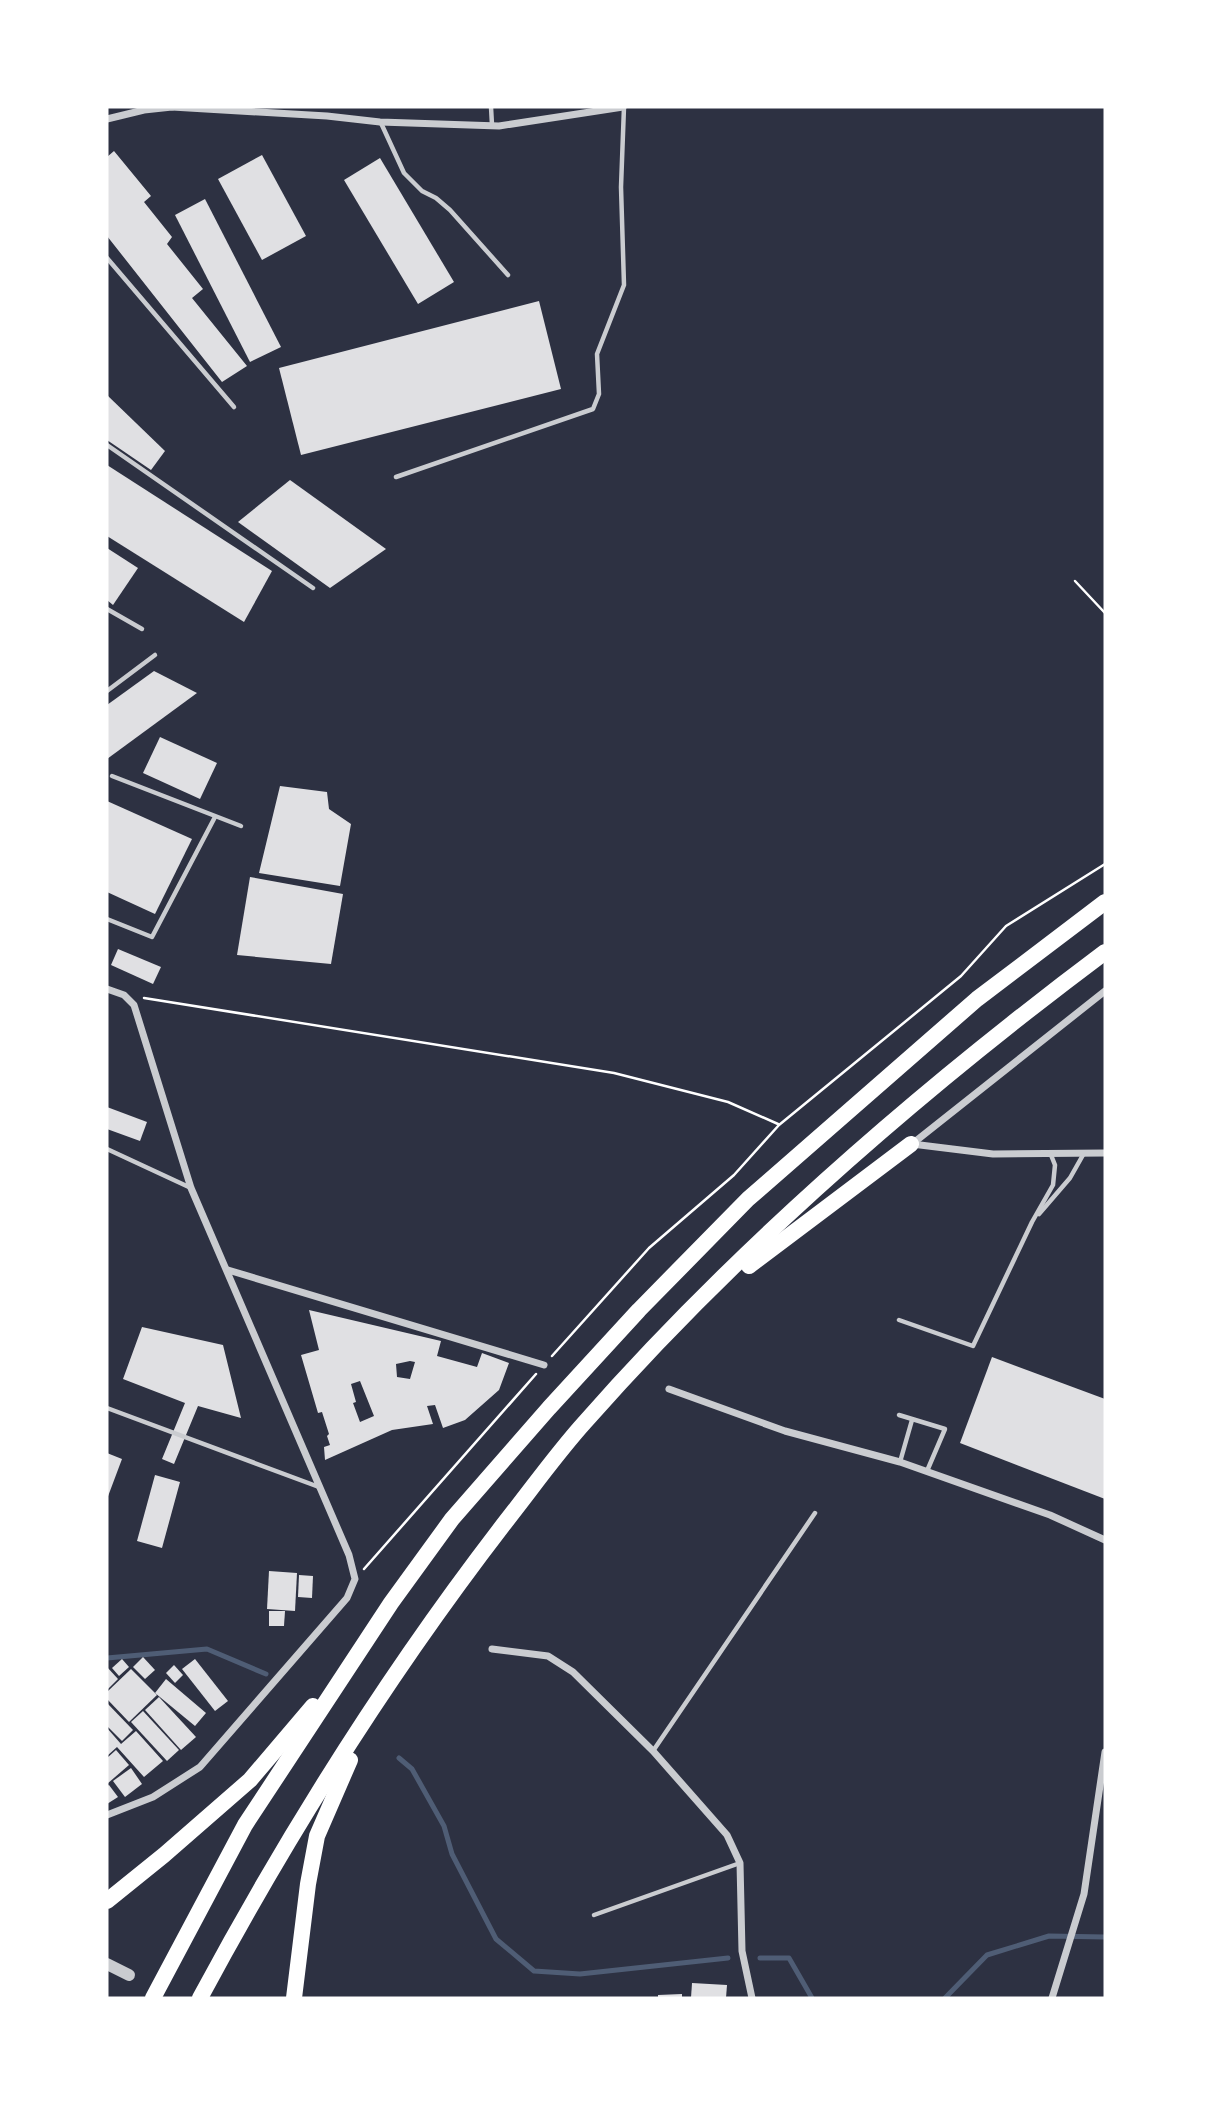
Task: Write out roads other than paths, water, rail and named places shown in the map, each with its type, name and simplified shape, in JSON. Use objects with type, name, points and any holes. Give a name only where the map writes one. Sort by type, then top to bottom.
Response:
[{"type":"highway","points":[[153,1998],[245,1825],[370,1636],[453,1520],[549,1408],[639,1310],[748,1199],[977,999],[1105,902]]},
{"type":"highway","points":[[200,1998],[276,1864],[391,1680],[467,1572],[576,1433],[686,1314],[799,1205],[922,1096],[1027,1010],[1105,952]]},
{"type":"highway","points":[[686,1314],[911,1144]]},
{"type":"highway","points":[[107,1901],[250,1780],[370,1636]]},
{"type":"highway","points":[[295,1998],[308,1884],[317,1836],[346,1768],[391,1680]]},
{"type":"street","points":[[107,119],[143,108],[172,107],[327,116],[380,122],[492,125],[518,124],[624,107]]},
{"type":"street","points":[[107,989],[124,995],[134,1005],[191,1188],[321,1488],[349,1555],[355,1579],[347,1598],[200,1767],[153,1797],[107,1815]]},
{"type":"street","points":[[911,1144],[1105,991]]},
{"type":"street","points":[[911,1144],[993,1154],[1105,1153]]},
{"type":"street","points":[[228,1270],[544,1365]]},
{"type":"street","points":[[668,1389],[785,1431],[900,1462],[1051,1515],[1105,1540]]},
{"type":"street","points":[[492,1649],[548,1656],[573,1672],[653,1751],[727,1835],[740,1863],[742,1951],[752,1998]]},
{"type":"street","points":[[1052,1998],[1084,1894],[1104,1778],[1105,1752]]},
{"type":"street","points":[[107,1964],[129,1975]]},
{"type":"lane","points":[[327,107],[327,116]]},
{"type":"lane","points":[[491,107],[492,125]]},
{"type":"lane","points":[[396,477],[593,409],[599,394],[597,354],[624,285],[621,187],[624,107]]},
{"type":"lane","points":[[380,122],[404,173],[422,191],[450,210],[508,275]]},
{"type":"lane","points":[[107,258],[234,407]]},
{"type":"lane","points":[[107,446],[313,588]]},
{"type":"lane","points":[[107,609],[142,629]]},
{"type":"lane","points":[[107,691],[155,655]]},
{"type":"lane","points":[[111,776],[241,826]]},
{"type":"lane","points":[[107,919],[152,937],[215,817]]},
{"type":"lane","points":[[107,1149],[191,1188]]},
{"type":"lane","points":[[899,1320],[973,1346],[1053,1185],[1055,1165],[1051,1155]]},
{"type":"lane","points":[[1032,1223],[1070,1178],[1083,1155]]},
{"type":"lane","points":[[107,1408],[321,1488]]},
{"type":"lane","points":[[899,1415],[945,1429],[927,1472]]},
{"type":"lane","points":[[900,1462],[912,1420]]},
{"type":"lane","points":[[653,1751],[815,1513]]},
{"type":"lane","points":[[594,1914],[740,1863]]},
{"type":"waterway","points":[[107,1658],[207,1649],[266,1674]]},
{"type":"waterway","points":[[399,1758],[412,1769],[444,1826],[452,1854],[496,1939],[534,1971],[580,1974],[728,1958]]},
{"type":"waterway","points":[[945,1998],[987,1955],[1049,1936],[1105,1937]]},
{"type":"waterway","points":[[760,1958],[789,1958],[812,1998]]}]
